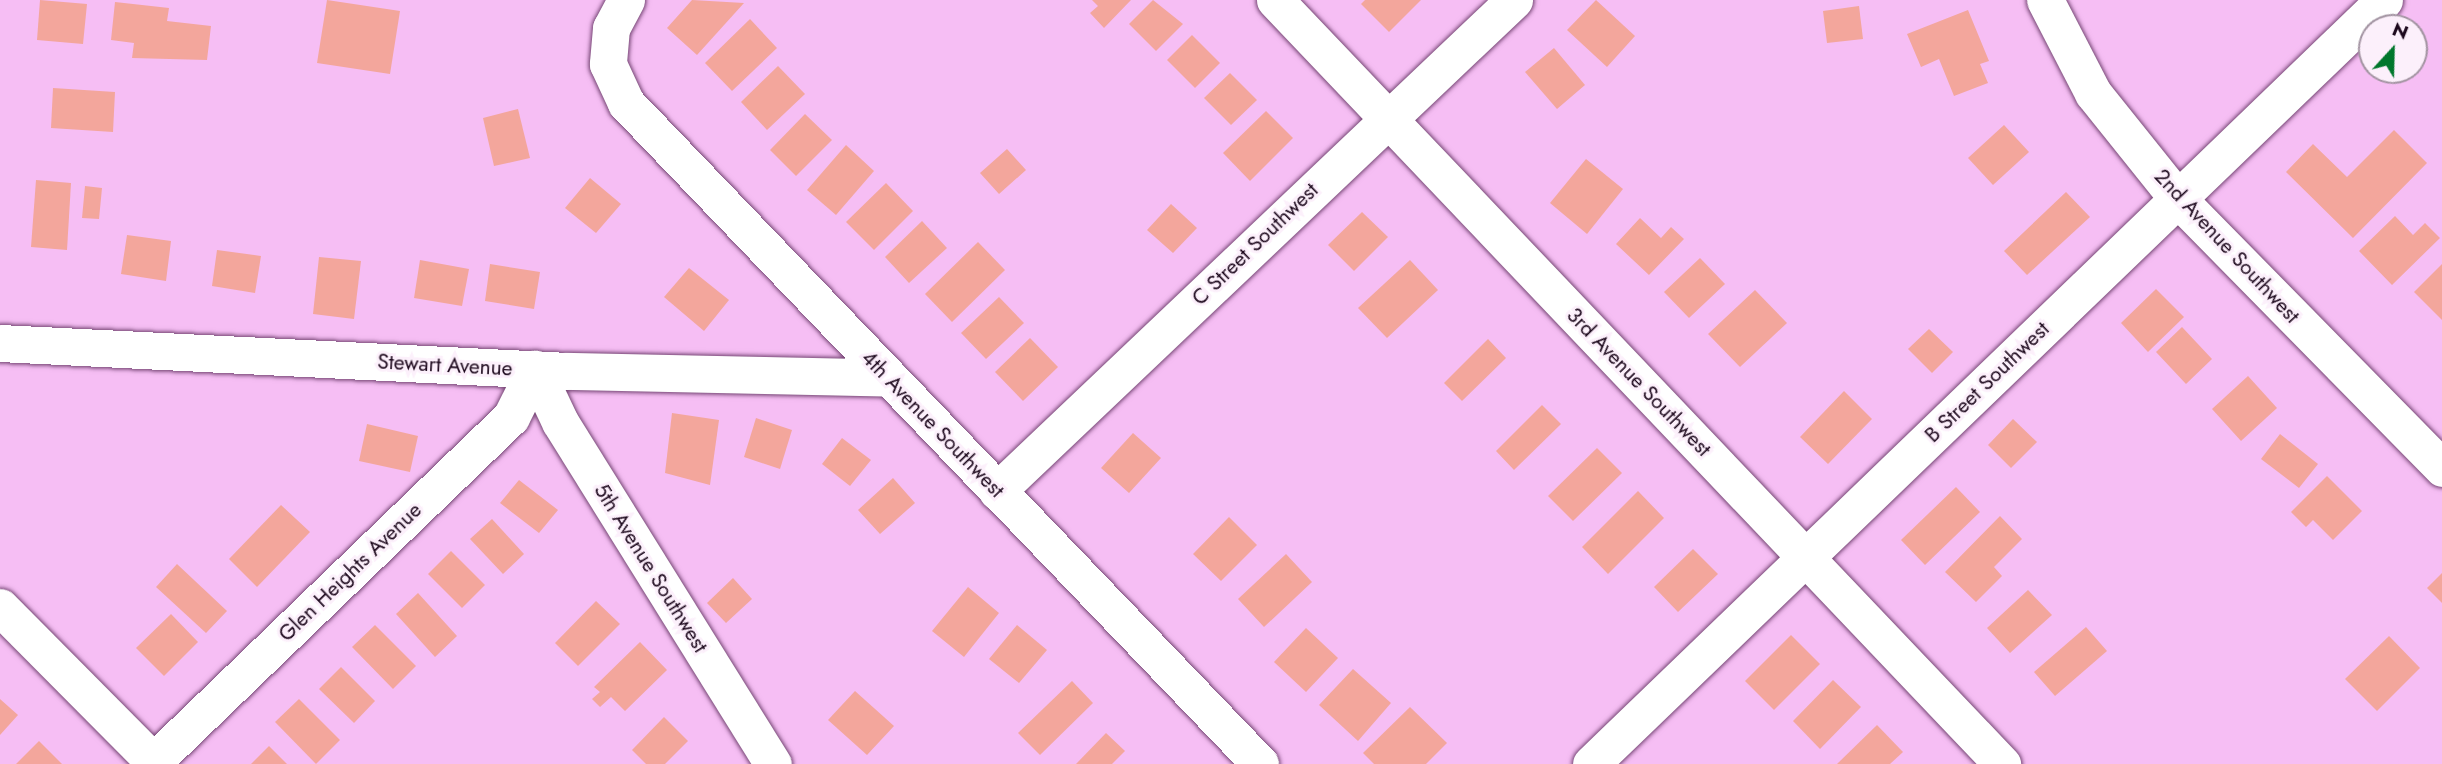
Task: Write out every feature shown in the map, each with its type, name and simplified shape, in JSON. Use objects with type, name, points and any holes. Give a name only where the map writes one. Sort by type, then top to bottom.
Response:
[{"type":"street","name":"4th Avenue Southwest","points":[[626,0],[611,28],[611,79],[644,122],[1260,764]]},
{"type":"street","name":"3rd Avenue Southwest","points":[[1275,0],[2002,764]]},
{"type":"street","name":"C Street Southwest","points":[[997,491],[1386,117],[1514,0]]},
{"type":"street","name":"2nd Avenue Southwest","points":[[2045,0],[2093,93],[2178,199],[2442,468]]},
{"type":"street","name":"B Street Southwest","points":[[1591,764],[2384,0]]},
{"type":"street","name":"Stewart Avenue","points":[[0,343],[535,369],[889,378]]},
{"type":"street","name":"Glen Heights Avenue","points":[[154,763],[511,417],[535,369]]},
{"type":"street","name":"5th Avenue Southwest","points":[[535,369],[560,422],[773,764]]},
{"type":"street","points":[[0,607],[154,763]]},
{"type":"building","points":[[40,0],[87,4],[83,44],[37,40]]},
{"type":"building","points":[[327,0],[400,11],[390,74],[317,63]]},
{"type":"building","points":[[692,0],[744,3],[697,55],[667,28]]},
{"type":"building","points":[[1092,0],[1131,0],[1104,28],[1090,13],[1098,6]]},
{"type":"building","points":[[1153,0],[1183,24],[1156,51],[1129,24]]},
{"type":"building","points":[[1365,0],[1421,0],[1389,32],[1361,4]]},
{"type":"building","points":[[1596,0],[1635,36],[1607,67],[1567,30]]},
{"type":"building","points":[[115,2],[169,8],[167,21],[211,26],[207,60],[132,58],[134,43],[111,40]]},
{"type":"building","points":[[1859,6],[1863,39],[1827,43],[1823,11]]},
{"type":"building","points":[[1968,10],[1989,61],[1980,64],[1988,83],[1954,96],[1939,59],[1921,67],[1907,34]]},
{"type":"building","points":[[750,19],[777,48],[732,91],[705,63]]},
{"type":"building","points":[[1192,35],[1220,63],[1195,88],[1167,60]]},
{"type":"building","points":[[1554,48],[1585,85],[1557,109],[1525,72]]},
{"type":"building","points":[[778,66],[805,94],[767,130],[741,102]]},
{"type":"building","points":[[1230,73],[1257,100],[1231,125],[1204,98]]},
{"type":"building","points":[[53,88],[115,92],[113,132],[51,128]]},
{"type":"building","points":[[518,109],[530,158],[494,166],[483,118]]},
{"type":"building","points":[[1266,111],[1293,138],[1250,181],[1223,153]]},
{"type":"building","points":[[805,114],[832,140],[796,176],[770,150]]},
{"type":"building","points":[[2004,125],[2029,152],[1993,185],[1968,158]]},
{"type":"building","points":[[2394,130],[2427,163],[2353,238],[2286,172],[2313,144],[2347,177]]},
{"type":"building","points":[[846,145],[874,171],[836,215],[807,190]]},
{"type":"building","points":[[1007,149],[1026,170],[999,194],[980,173]]},
{"type":"building","points":[[1586,159],[1623,189],[1587,234],[1550,203]]},
{"type":"building","points":[[590,178],[621,204],[596,233],[565,208]]},
{"type":"building","points":[[36,180],[71,183],[67,250],[31,247]]},
{"type":"building","points":[[886,183],[913,211],[874,250],[846,222]]},
{"type":"building","points":[[85,186],[102,188],[99,219],[82,218]]},
{"type":"building","points":[[2066,192],[2090,217],[2027,275],[2004,251]]},
{"type":"building","points":[[1171,204],[1197,228],[1173,253],[1147,230]]},
{"type":"building","points":[[1362,212],[1388,237],[1354,271],[1328,245]]},
{"type":"building","points":[[2395,216],[2413,235],[2425,223],[2440,238],[2392,285],[2359,251]]},
{"type":"building","points":[[1640,218],[1661,238],[1671,227],[1684,239],[1649,275],[1616,244]]},
{"type":"building","points":[[922,221],[947,248],[909,283],[885,257]]},
{"type":"building","points":[[127,235],[171,241],[166,281],[121,274]]},
{"type":"building","points":[[978,242],[1005,270],[952,322],[925,294]]},
{"type":"building","points":[[217,250],[261,256],[255,293],[212,286]]},
{"type":"building","points":[[319,257],[361,261],[354,319],[313,314]]},
{"type":"building","points":[[1700,258],[1725,284],[1689,318],[1664,292]]},
{"type":"building","points":[[420,260],[469,269],[462,306],[414,298]]},
{"type":"building","points":[[1410,260],[1438,290],[1387,338],[1358,308]]},
{"type":"building","points":[[490,264],[540,272],[534,309],[485,301]]},
{"type":"building","points":[[2442,264],[2442,320],[2414,292]]},
{"type":"building","points":[[689,268],[729,300],[704,331],[664,297]]},
{"type":"building","points":[[2156,289],[2184,317],[2148,352],[2121,323]]},
{"type":"building","points":[[1755,290],[1787,323],[1740,367],[1708,334]]},
{"type":"building","points":[[999,297],[1024,323],[986,359],[961,333]]},
{"type":"building","points":[[2182,327],[2212,359],[2186,384],[2156,352]]},
{"type":"building","points":[[1929,329],[1953,352],[1932,373],[1908,349]]},
{"type":"building","points":[[1030,338],[1058,367],[1023,401],[995,372]]},
{"type":"building","points":[[1488,339],[1506,358],[1462,401],[1444,383]]},
{"type":"building","points":[[2248,376],[2277,408],[2241,441],[2212,409]]},
{"type":"building","points":[[1844,391],[1872,419],[1828,464],[1800,437]]},
{"type":"building","points":[[1542,405],[1561,424],[1514,470],[1496,451]]},
{"type":"building","points":[[672,413],[719,420],[710,485],[665,473]]},
{"type":"building","points":[[756,418],[792,430],[780,469],[744,457]]},
{"type":"building","points":[[2013,419],[2037,442],[2011,468],[1988,445]]},
{"type":"building","points":[[367,424],[418,436],[410,472],[359,461]]},
{"type":"building","points":[[1133,433],[1161,458],[1129,493],[1101,468]]},
{"type":"building","points":[[2280,434],[2318,464],[2299,488],[2261,459]]},
{"type":"building","points":[[842,438],[871,460],[850,486],[822,464]]},
{"type":"building","points":[[1597,448],[1622,473],[1573,521],[1548,496]]},
{"type":"building","points":[[2327,476],[2362,511],[2333,540],[2313,520],[2306,527],[2291,512]]},
{"type":"building","points":[[893,478],[915,503],[880,534],[858,510]]},
{"type":"building","points":[[519,480],[558,510],[539,533],[500,503]]},
{"type":"building","points":[[1956,487],[1980,512],[1925,565],[1901,540]]},
{"type":"building","points":[[1638,491],[1664,518],[1608,574],[1582,547]]},
{"type":"building","points":[[281,505],[310,532],[257,587],[229,559]]},
{"type":"building","points":[[2000,516],[2022,539],[1994,567],[2002,576],[1976,602],[1945,572]]},
{"type":"building","points":[[1229,517],[1257,545],[1221,581],[1193,554]]},
{"type":"building","points":[[492,519],[524,554],[503,574],[470,539]]},
{"type":"building","points":[[1693,549],[1718,574],[1678,612],[1654,587]]},
{"type":"building","points":[[451,551],[485,585],[462,608],[428,574]]},
{"type":"building","points":[[1286,554],[1312,582],[1264,627],[1238,599]]},
{"type":"building","points":[[177,564],[227,611],[206,633],[156,587]]},
{"type":"building","points":[[2442,573],[2442,603],[2427,588]]},
{"type":"building","points":[[733,578],[752,599],[726,623],[707,603]]},
{"type":"building","points":[[968,587],[999,613],[964,657],[932,631]]},
{"type":"building","points":[[2028,590],[2052,615],[2010,653],[1987,628]]},
{"type":"building","points":[[418,593],[457,636],[435,657],[396,614]]},
{"type":"building","points":[[596,601],[620,624],[578,666],[555,643]]},
{"type":"building","points":[[171,614],[198,642],[164,676],[136,648]]},
{"type":"building","points":[[375,625],[416,666],[393,689],[352,647]]},
{"type":"building","points":[[1017,625],[1047,650],[1019,683],[989,659]]},
{"type":"building","points":[[2086,627],[2107,651],[2055,696],[2034,672]]},
{"type":"building","points":[[1306,628],[1338,658],[1306,692],[1274,662]]},
{"type":"building","points":[[1791,635],[1820,664],[1774,710],[1745,681]]},
{"type":"building","points":[[2389,636],[2420,668],[2377,711],[2345,679]]},
{"type":"building","points":[[640,642],[667,670],[625,711],[611,697],[600,707],[592,699],[600,692],[594,687]]},
{"type":"building","points":[[341,667],[375,701],[354,723],[319,689]]},
{"type":"building","points":[[1353,669],[1391,703],[1358,741],[1319,705]]},
{"type":"building","points":[[1833,680],[1861,707],[1820,749],[1793,721]]},
{"type":"building","points":[[1072,681],[1093,703],[1040,755],[1018,733]]},
{"type":"building","points":[[855,691],[894,726],[867,755],[828,720]]},
{"type":"building","points":[[0,699],[18,715],[0,735]]},
{"type":"building","points":[[299,699],[340,740],[316,764],[275,722]]},
{"type":"building","points":[[1410,707],[1447,743],[1426,764],[1374,764],[1363,753]]},
{"type":"building","points":[[664,717],[688,741],[665,764],[646,764],[632,750]]},
{"type":"building","points":[[1877,725],[1903,752],[1890,764],[1837,764]]},
{"type":"building","points":[[1106,733],[1125,751],[1112,764],[1076,764]]},
{"type":"building","points":[[39,741],[62,764],[16,764]]},
{"type":"building","points":[[269,746],[287,764],[251,764]]}]
